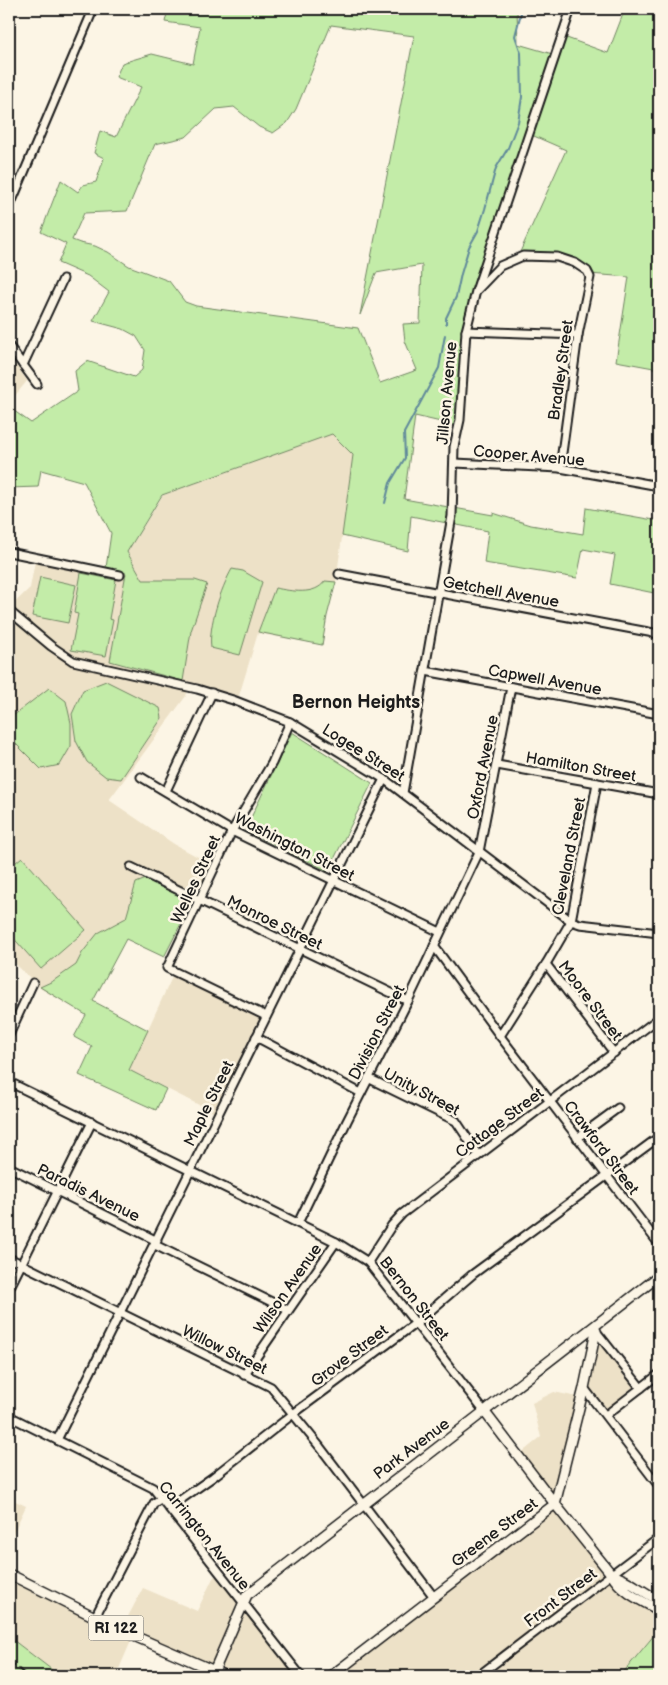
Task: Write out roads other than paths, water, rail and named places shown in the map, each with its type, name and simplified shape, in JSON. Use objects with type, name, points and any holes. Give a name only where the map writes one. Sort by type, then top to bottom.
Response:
[{"type":"main road","name":"Park Avenue","points":[[214,1671],[247,1595],[484,1411],[595,1330],[659,1276]]},
{"type":"main road","name":"Greene Street","points":[[331,1676],[555,1504],[584,1388],[595,1330]]},
{"type":"main road","name":"Bernon Street","points":[[484,1411],[612,1575],[617,1584],[659,1610]]},
{"type":"main road","name":"RI 122","points":[[9,1574],[125,1632],[226,1676]]},
{"type":"main road","name":"Bernon Street","points":[[612,1575],[625,1579],[659,1600]]},
{"type":"street","points":[[9,208],[93,10],[74,9]]},
{"type":"street","name":"Jillson Avenue","points":[[403,793],[452,516],[454,447],[460,420],[466,331],[476,291],[571,9]]},
{"type":"street","name":"Bradley Street","points":[[476,291],[500,266],[523,256],[557,257],[575,263],[587,271],[590,277],[578,335],[560,468]]},
{"type":"street","points":[[23,365],[62,279]]},
{"type":"street","points":[[466,331],[578,335]]},
{"type":"street","points":[[9,346],[37,384]]},
{"type":"street","name":"Cooper Avenue","points":[[455,463],[560,468],[659,486]]},
{"type":"street","points":[[9,552],[120,575]]},
{"type":"street","name":"Getchell Avenue","points":[[339,574],[659,634]]},
{"type":"street","name":"Logee Street","points":[[9,611],[51,646],[73,661],[212,693],[290,722],[384,779],[571,921],[580,924],[659,933]]},
{"type":"street","name":"Capwell Avenue","points":[[425,671],[659,714]]},
{"type":"street","name":"Oxford Avenue","points":[[479,852],[511,687]]},
{"type":"street","points":[[166,791],[212,693]]},
{"type":"street","name":"Welles Street","points":[[266,1016],[168,968],[232,831],[272,763],[290,722]]},
{"type":"street","name":"Hamilton Street","points":[[497,765],[659,794]]},
{"type":"street","name":"Washington Street","points":[[141,777],[232,831],[440,932]]},
{"type":"street","name":"Maple Street","points":[[58,1440],[384,779]]},
{"type":"street","name":"Cleveland Street","points":[[500,1036],[571,921],[597,783]]},
{"type":"street","name":"Division Street","points":[[298,1224],[479,852]]},
{"type":"street","name":"Monroe Street","points":[[131,867],[408,1001]]},
{"type":"street","name":"Crawford Street","points":[[434,946],[549,1101],[659,1244]]},
{"type":"street","name":"Moore Street","points":[[546,964],[614,1053]]},
{"type":"street","points":[[9,1035],[32,983]]},
{"type":"street","name":"Cottage Street","points":[[368,1262],[392,1225],[402,1214],[478,1154],[659,1018]]},
{"type":"street","points":[[256,1037],[361,1093]]},
{"type":"street","name":"Unity Street","points":[[368,1078],[456,1121],[478,1154]]},
{"type":"street","name":"Bernon Street","points":[[9,1082],[336,1242],[368,1262],[484,1411]]},
{"type":"street","points":[[578,1138],[618,1108]]},
{"type":"street","points":[[9,1290],[92,1122]]},
{"type":"street","name":"Grove Street","points":[[162,1498],[176,1503],[213,1477],[293,1414],[416,1322],[473,1274],[659,1137]]},
{"type":"street","name":"Paradis Avenue","points":[[9,1168],[288,1310]]},
{"type":"street","name":"Wilson Avenue","points":[[244,1375],[336,1242]]},
{"type":"street","name":"Willow Street","points":[[9,1258],[271,1387],[434,1597]]},
{"type":"street","points":[[595,1330],[641,1388]]},
{"type":"street","points":[[606,1415],[659,1374]]},
{"type":"street","points":[[584,1388],[659,1486]]},
{"type":"street","name":"Carrington Avenue","points":[[9,1416],[153,1488],[301,1676]]},
{"type":"street","points":[[95,1617],[154,1503],[162,1498]]},
{"type":"street","name":"Front Street","points":[[478,1676],[659,1538]]},
{"type":"waterway","points":[[446,324],[446,318],[456,297],[469,247],[478,231],[496,168],[508,148],[518,122],[522,97],[521,53],[515,36],[522,9]]},
{"type":"waterway","points":[[385,503],[390,483],[405,458],[404,433],[439,368],[445,335]]},
{"type":"railway","points":[[9,1661],[27,1676]]},
{"type":"district","name":"Bernon Heights","points":[[356,702]]}]
